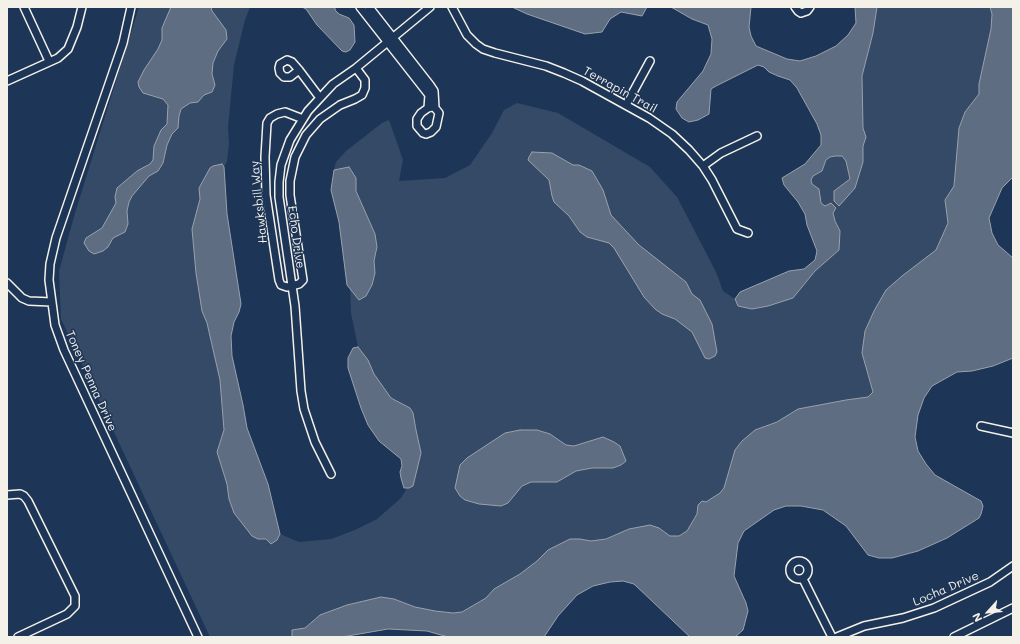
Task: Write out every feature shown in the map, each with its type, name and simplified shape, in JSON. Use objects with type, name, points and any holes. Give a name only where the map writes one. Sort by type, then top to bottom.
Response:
[{"type":"street","points":[[24,7],[49,61]]},
{"type":"street","points":[[7,81],[58,57],[68,49],[77,27],[82,7]]},
{"type":"street","name":"Toney Penna Drive","points":[[131,7],[123,43],[56,238],[51,259],[50,275],[52,302],[55,325],[64,350],[198,637]]},
{"type":"street","points":[[360,7],[390,39]]},
{"type":"street","points":[[368,7],[429,95],[432,108]]},
{"type":"street","name":"Echo Drive","points":[[330,474],[315,442],[304,409],[298,374],[297,329],[280,209],[279,182],[281,165],[284,152],[303,119],[333,84],[356,68],[430,7]]},
{"type":"street","name":"Terrapin Trail","points":[[452,7],[467,35],[476,44],[483,48],[495,53],[546,66],[564,73],[659,124],[689,150],[703,166],[712,180],[737,229],[748,233]]},
{"type":"street","points":[[795,7],[801,13],[807,11],[810,7]]},
{"type":"street","points":[[626,105],[650,61]]},
{"type":"street","points":[[292,286],[302,282],[303,280],[290,195],[290,181],[295,157],[306,135],[320,119],[340,105],[362,95],[365,88],[365,80],[356,68]]},
{"type":"street","points":[[300,70],[320,98]]},
{"type":"street","name":"Hawksbill Way","points":[[292,286],[281,285],[279,280],[270,222],[265,179],[267,123],[270,118],[285,112],[303,119]]},
{"type":"street","points":[[703,166],[721,153],[757,136]]},
{"type":"street","points":[[7,283],[22,298],[29,301],[52,302]]},
{"type":"street","points":[[981,426],[1013,433]]},
{"type":"street","points":[[7,495],[20,494],[28,501],[75,596],[75,606],[66,614],[18,637]]},
{"type":"street","name":"Locha Drive","points":[[837,637],[864,626],[903,618],[934,608],[990,582],[1013,566]]},
{"type":"street","points":[[803,579],[832,637]]},
{"type":"street","points":[[954,637],[1013,608]]},
{"type":"shaded area","points":[[139,7],[250,7],[245,20],[234,65],[228,127],[229,144],[227,162],[224,167],[223,165],[205,179],[199,188],[200,199],[192,229],[196,273],[202,311],[207,323],[220,380],[224,430],[217,452],[234,513],[258,539],[277,540],[280,534],[299,542],[331,539],[355,530],[377,519],[401,498],[407,488],[413,486],[421,453],[415,422],[408,407],[391,398],[374,374],[358,347],[351,313],[350,287],[353,293],[366,296],[372,285],[375,273],[374,261],[377,251],[375,234],[356,190],[356,178],[349,167],[334,170],[336,162],[346,151],[382,123],[389,120],[403,160],[399,181],[445,178],[470,165],[492,133],[504,110],[517,103],[558,113],[650,167],[677,197],[716,272],[723,291],[735,299],[738,306],[793,298],[815,271],[839,250],[840,231],[833,213],[836,208],[825,206],[821,203],[819,189],[812,184],[811,180],[813,176],[822,171],[830,157],[842,156],[846,161],[850,179],[834,191],[834,201],[839,206],[863,162],[863,146],[866,137],[863,128],[862,76],[873,33],[877,7],[990,7],[992,14],[990,40],[979,84],[979,94],[965,112],[959,128],[954,186],[945,200],[948,223],[936,250],[886,290],[862,353],[873,392],[868,397],[798,409],[777,422],[755,430],[742,441],[724,488],[720,493],[698,505],[697,514],[687,531],[679,536],[670,536],[659,528],[636,528],[629,529],[606,539],[591,541],[580,539],[548,550],[520,574],[494,589],[486,598],[462,612],[453,613],[435,611],[415,607],[394,599],[317,617],[305,628],[292,630],[292,637],[210,637],[61,319],[59,271],[75,213]]},
{"type":"shaded area","points":[[171,7],[211,7],[212,11],[226,30],[227,39],[218,51],[213,63],[212,74],[215,85],[212,92],[204,95],[198,102],[190,103],[181,109],[178,128],[172,134],[167,145],[163,163],[158,171],[149,176],[132,196],[129,202],[127,211],[128,224],[125,232],[113,238],[108,247],[103,251],[94,254],[89,251],[84,243],[86,238],[102,228],[116,203],[115,197],[117,188],[137,171],[150,164],[153,160],[154,146],[161,130],[167,124],[168,105],[163,99],[143,93],[138,82],[162,40],[162,28]]},
{"type":"shaded area","points":[[302,7],[335,7],[335,10],[339,14],[349,18],[354,25],[355,42],[350,50],[346,52],[342,51],[317,25],[306,9]]},
{"type":"shaded area","points":[[512,7],[647,7],[642,16],[621,12],[610,19],[602,32],[585,34],[527,14]]},
{"type":"shaded area","points":[[671,7],[751,7],[749,27],[751,36],[756,46],[787,59],[800,61],[816,56],[836,46],[848,35],[856,23],[855,7],[877,7],[873,33],[862,76],[863,128],[866,137],[863,146],[863,162],[855,188],[839,206],[834,201],[834,191],[850,179],[846,161],[842,156],[830,157],[826,160],[822,171],[813,176],[811,180],[812,184],[819,189],[821,203],[825,206],[831,203],[836,208],[833,213],[840,231],[839,250],[815,271],[793,298],[768,306],[752,309],[738,306],[735,299],[740,292],[789,271],[804,269],[815,260],[817,251],[807,225],[805,214],[798,202],[784,185],[782,178],[805,164],[821,145],[821,135],[817,124],[797,88],[790,80],[769,72],[764,67],[758,65],[711,89],[709,114],[698,120],[689,122],[682,118],[676,109],[677,102],[703,71],[711,54],[712,39],[708,25],[692,19]]},
{"type":"shaded area","points":[[990,7],[1013,7],[1013,177],[1002,188],[989,218],[992,233],[998,245],[1013,258],[1013,358],[993,366],[972,371],[957,372],[932,386],[924,398],[918,415],[915,437],[918,451],[935,475],[981,501],[983,506],[979,518],[947,538],[918,551],[892,558],[879,558],[868,555],[846,526],[823,510],[801,506],[786,506],[774,510],[744,531],[738,543],[734,576],[748,611],[743,630],[735,637],[690,637],[634,584],[623,581],[593,586],[577,595],[558,616],[544,637],[448,637],[427,631],[388,629],[342,637],[292,637],[292,630],[305,628],[320,615],[347,605],[381,597],[394,599],[415,607],[435,611],[453,613],[462,612],[486,598],[494,589],[520,574],[548,550],[570,539],[591,541],[606,539],[629,529],[650,525],[659,528],[670,536],[679,536],[687,531],[697,514],[698,505],[702,501],[706,502],[720,493],[724,488],[735,450],[742,441],[755,430],[777,422],[798,409],[868,397],[873,392],[862,353],[865,331],[874,311],[886,290],[936,250],[948,223],[945,200],[954,186],[959,128],[965,112],[979,94],[979,84],[991,29],[992,14]]},
{"type":"shaded area","points":[[532,152],[552,153],[573,165],[579,165],[592,171],[603,190],[611,215],[639,245],[686,282],[692,294],[700,300],[712,324],[717,352],[715,356],[709,359],[705,358],[692,332],[675,319],[662,314],[655,309],[644,297],[614,248],[609,243],[587,237],[580,232],[569,216],[554,202],[549,180],[528,160]]},
{"type":"shaded area","points":[[222,164],[224,167],[227,214],[241,304],[234,322],[231,336],[232,356],[247,428],[268,484],[280,534],[277,540],[271,544],[266,539],[258,539],[252,536],[234,513],[217,452],[224,430],[220,380],[207,323],[202,311],[196,273],[192,229],[200,199],[199,188],[210,168]]},
{"type":"shaded area","points":[[349,167],[356,178],[356,191],[375,234],[377,247],[374,261],[375,273],[372,285],[366,296],[359,300],[347,285],[339,222],[331,190],[334,170]]},
{"type":"shaded area","points":[[358,347],[368,360],[374,374],[391,398],[410,408],[413,413],[421,453],[413,486],[409,488],[404,488],[401,478],[401,459],[379,441],[368,425],[361,408],[348,368],[348,358],[353,348]]},
{"type":"shaded area","points":[[520,430],[537,430],[550,434],[566,445],[574,446],[603,437],[620,446],[626,461],[613,468],[592,468],[576,471],[557,482],[531,482],[522,486],[508,503],[501,506],[479,504],[465,500],[460,496],[455,488],[460,465],[467,458],[505,433]]}]
